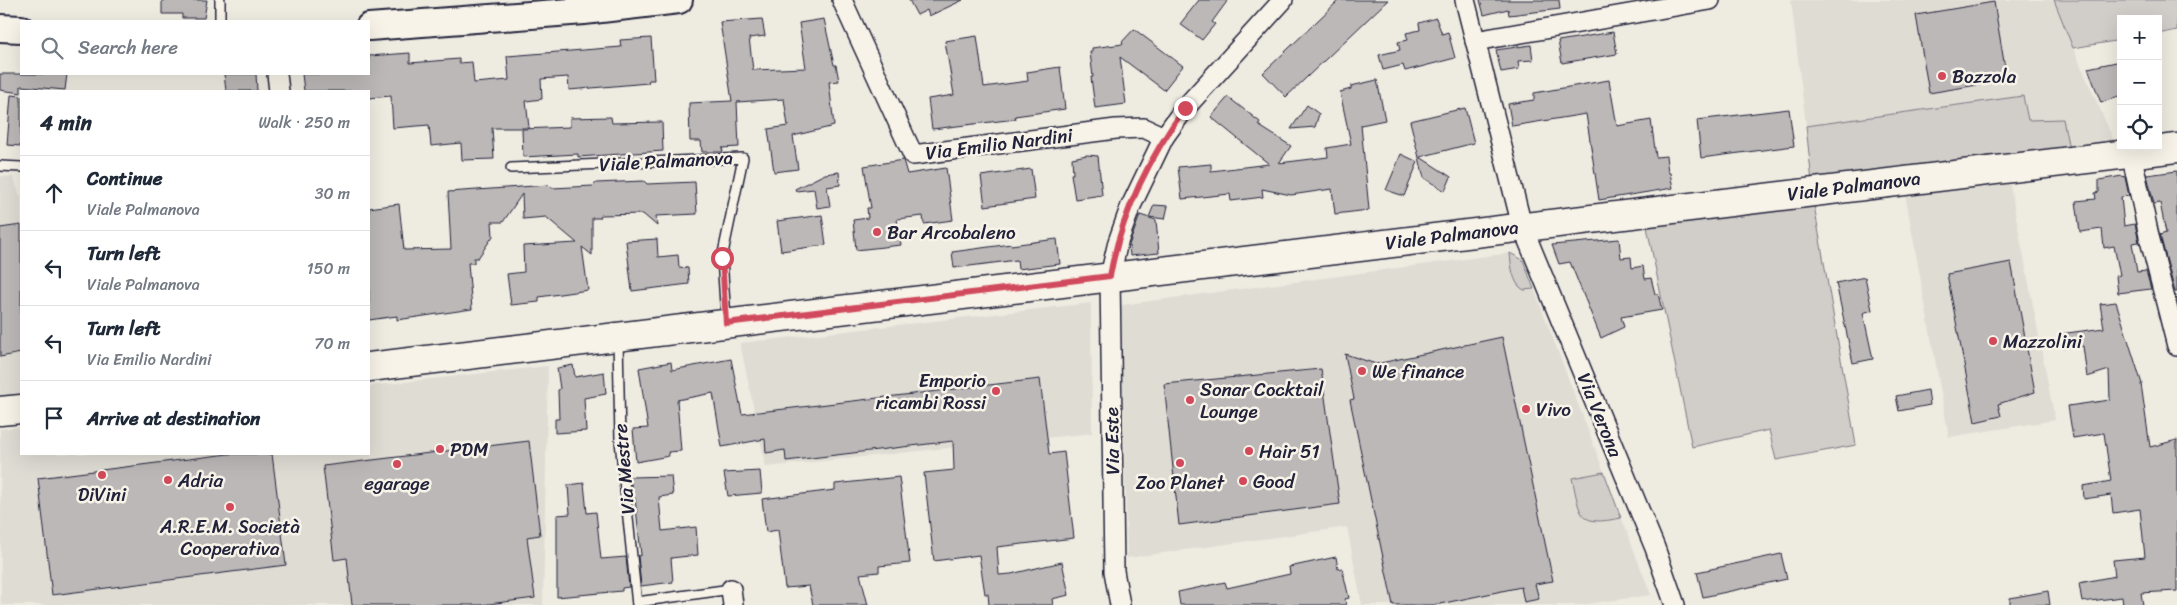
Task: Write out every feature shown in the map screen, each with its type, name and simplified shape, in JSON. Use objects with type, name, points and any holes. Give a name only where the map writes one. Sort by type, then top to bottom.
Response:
[{"type":"main road","name":"Viale Palmanova","points":[[370,366],[2177,148]]},
{"type":"main road","points":[[0,411],[20,409]]},
{"type":"street","points":[[370,27],[584,11],[679,0]]},
{"type":"street","name":"Via Emilio Nardini","points":[[842,0],[913,155],[1116,129],[1144,128],[1164,137]]},
{"type":"street","points":[[1110,276],[1116,250],[1130,208],[1164,137],[1185,108],[1283,0]]},
{"type":"street","name":"Via Verona","points":[[1465,0],[1522,226],[1655,548],[1675,605]]},
{"type":"street","points":[[1475,41],[1710,0]]},
{"type":"street","points":[[0,28],[20,29]]},
{"type":"street","points":[[277,75],[279,90]]},
{"type":"street","points":[[2131,153],[2148,236],[2177,346]]},
{"type":"street","name":"Via Este","points":[[1110,276],[1114,571],[1120,605]]},
{"type":"lane","points":[[220,0],[220,20]]},
{"type":"lane","name":"Viale Palmanova","points":[[511,168],[743,158],[722,258],[726,323]]},
{"type":"lane","points":[[0,166],[20,167]]},
{"type":"lane","name":"Via Mestre","points":[[618,336],[620,441],[637,603],[732,597]]},
{"type":"shaded area","points":[[1791,0],[2054,0],[2115,143],[2069,149],[2028,120],[2023,96],[1806,126]]},
{"type":"shaded area","points":[[2054,0],[2177,0],[2177,30],[2162,33],[2162,15],[2117,15],[2117,41],[2073,48]]},
{"type":"shaded area","points":[[2023,96],[2028,120],[2063,119],[2069,149],[1812,182],[1806,126]]},
{"type":"shaded area","points":[[0,176],[13,177],[20,195],[20,396],[0,398]]},
{"type":"shaded area","points":[[2009,180],[2055,420],[1949,437],[1905,193]]},
{"type":"shaded area","points":[[1814,205],[1856,445],[1776,460],[1769,430],[1692,447],[1647,227]]},
{"type":"shaded area","points":[[1510,253],[1523,260],[1651,595],[1580,605],[1362,605],[1347,527],[1127,558],[1121,305]]},
{"type":"shaded area","points":[[1510,253],[1523,260],[1534,289],[1524,290],[1517,283],[1513,273]]},
{"type":"shaded area","points":[[1091,303],[1092,433],[766,467],[740,343]]},
{"type":"shaded area","points":[[548,366],[543,605],[1,605],[0,429],[20,427],[20,455],[370,455],[370,386]]},
{"type":"shaded area","points":[[1604,472],[1621,518],[1596,521],[1583,516],[1577,502],[1572,478]]},
{"type":"building","points":[[162,0],[207,0],[204,18],[182,18],[182,14],[162,14]]},
{"type":"building","points":[[909,0],[963,0],[929,16],[927,10],[917,15]]},
{"type":"building","points":[[1199,0],[1228,0],[1212,22],[1215,24],[1202,40],[1180,24]]},
{"type":"building","points":[[1339,0],[1388,0],[1286,97],[1263,73]]},
{"type":"building","points":[[1480,0],[1559,0],[1560,9],[1509,15],[1508,9],[1484,15]]},
{"type":"building","points":[[1994,2],[2007,80],[1929,93],[1916,15]]},
{"type":"building","points":[[1436,18],[1442,34],[1448,32],[1455,58],[1405,71],[1403,65],[1383,70],[1379,55],[1400,50],[1398,42],[1408,40],[1406,33],[1420,30],[1419,23]]},
{"type":"building","points":[[762,19],[765,36],[749,38],[753,70],[806,68],[799,23],[824,19],[834,65],[836,65],[839,81],[829,82],[834,126],[793,136],[798,169],[774,172],[768,129],[788,126],[784,99],[737,102],[739,147],[722,148],[723,152],[702,152],[701,141],[690,141],[689,103],[732,101],[720,22]]},
{"type":"building","points":[[1134,29],[1183,66],[1164,90],[1120,57],[1126,104],[1095,108],[1090,52],[1092,52],[1092,48],[1123,44],[1122,42]]},
{"type":"building","points":[[1613,32],[1617,54],[1562,63],[1558,41]]},
{"type":"building","points":[[977,36],[984,87],[1028,81],[1027,72],[1060,67],[1065,109],[1015,116],[1016,119],[932,129],[928,99],[954,95],[945,41]]},
{"type":"building","points":[[651,38],[654,80],[649,80],[648,83],[569,90],[568,77],[541,79],[542,99],[526,101],[529,128],[492,128],[494,159],[462,160],[461,143],[431,146],[429,125],[393,128],[391,96],[370,98],[370,90],[304,90],[302,75],[370,75],[370,56],[410,53],[410,63],[459,59],[459,63],[472,62],[474,83],[509,80],[507,56],[621,47],[620,40]]},
{"type":"building","points":[[1531,45],[1533,60],[1518,61],[1519,69],[1501,72],[1496,50]]},
{"type":"building","points":[[2117,62],[2117,97],[2101,103],[2088,68]]},
{"type":"building","points":[[0,74],[67,75],[65,90],[21,86],[20,93],[0,90]]},
{"type":"building","points":[[224,75],[256,75],[257,90],[226,90]]},
{"type":"building","points":[[1377,80],[1385,120],[1361,125],[1369,210],[1335,214],[1332,189],[1291,195],[1262,189],[1263,197],[1231,201],[1230,194],[1182,199],[1178,167],[1211,164],[1211,171],[1269,164],[1211,117],[1228,97],[1260,122],[1258,125],[1291,146],[1279,163],[1328,157],[1327,148],[1351,144],[1340,92],[1351,89],[1351,86]]},
{"type":"building","points":[[1609,80],[1617,126],[1651,120],[1656,157],[1666,156],[1673,188],[1599,200],[1586,114],[1512,126],[1508,104],[1534,100],[1534,93]]},
{"type":"building","points":[[11,95],[20,96],[20,146],[7,145]]},
{"type":"building","points":[[1307,105],[1319,114],[1315,127],[1291,129]]},
{"type":"building","points":[[1465,108],[1474,143],[1420,157],[1451,177],[1445,191],[1424,178],[1410,121]]},
{"type":"building","points":[[1789,109],[1794,146],[1701,158],[1697,120]]},
{"type":"building","points":[[611,117],[612,123],[662,122],[663,151],[578,157],[578,154],[523,157],[522,129],[570,127],[570,118]]},
{"type":"building","points":[[1401,154],[1418,162],[1404,196],[1386,190]]},
{"type":"building","points":[[1087,155],[1098,156],[1102,195],[1075,199],[1071,174],[1073,174],[1072,158]]},
{"type":"building","points":[[903,160],[907,174],[946,168],[953,220],[924,224],[923,216],[897,219],[901,245],[856,250],[853,220],[868,218],[867,208],[871,208],[864,166]]},
{"type":"building","points":[[1031,169],[1035,199],[985,206],[981,176]]},
{"type":"building","points":[[2177,171],[2177,292],[2175,292],[2160,235],[2166,233],[2160,203],[2154,204],[2147,175]]},
{"type":"building","points":[[839,172],[840,185],[827,187],[830,206],[817,208],[814,189],[796,191],[795,189],[825,174]]},
{"type":"building","points":[[2125,177],[2129,196],[2121,197],[2124,226],[2135,224],[2139,242],[2132,243],[2137,272],[2146,271],[2151,289],[2118,293],[2116,276],[2120,275],[2114,246],[2104,248],[2102,229],[2080,232],[2076,201],[2096,199],[2095,193],[2099,192],[2099,180]]},
{"type":"building","points":[[644,181],[647,184],[695,182],[697,214],[656,216],[657,226],[643,214],[601,215],[600,218],[592,218],[592,255],[582,247],[588,290],[539,297],[539,302],[511,305],[507,274],[524,272],[523,246],[577,243],[546,217],[523,219],[522,194],[503,222],[492,222],[493,236],[478,258],[474,258],[474,263],[468,263],[472,309],[397,320],[397,316],[370,320],[370,208],[399,204],[404,250],[451,249],[448,192],[549,185],[552,188],[593,186],[596,183]]},
{"type":"building","points":[[1154,205],[1168,206],[1165,219],[1149,217]]},
{"type":"building","points":[[822,215],[826,245],[781,251],[777,221]]},
{"type":"building","points":[[1140,215],[1156,220],[1159,253],[1130,256],[1129,245]]},
{"type":"building","points":[[20,225],[20,353],[0,357],[0,228]]},
{"type":"building","points":[[657,239],[658,257],[678,255],[679,267],[688,268],[689,284],[632,291],[626,241]]},
{"type":"building","points":[[1057,239],[1060,264],[1018,269],[1017,260],[954,268],[952,252]]},
{"type":"building","points":[[1619,239],[1621,258],[1631,257],[1632,268],[1643,266],[1645,279],[1651,278],[1662,310],[1621,317],[1624,327],[1601,338],[1570,262],[1559,264],[1552,245]]},
{"type":"building","name":"Mazzolini","points":[[2011,262],[2035,392],[1998,404],[2001,416],[1975,422],[1947,274]]},
{"type":"building","points":[[1865,277],[1872,310],[1863,313],[1873,359],[1853,363],[1836,283]]},
{"type":"building","points":[[2116,302],[2142,384],[2150,447],[2177,440],[2177,591],[2141,593],[2143,605],[2123,605],[2122,597],[2082,602],[2079,583],[2115,576],[2113,560],[2145,557],[2140,509],[2113,513],[2111,495],[2084,499],[2083,486],[2111,481],[2104,433],[2073,438],[2068,406],[2110,400],[2109,370],[2087,377],[2083,346],[2063,348],[2060,334],[2104,328],[2100,304]]},
{"type":"building","points":[[1502,337],[1553,581],[1535,584],[1539,599],[1524,602],[1521,587],[1435,605],[1393,605],[1350,400],[1354,399],[1345,354],[1376,364]]},
{"type":"building","points":[[731,359],[742,414],[1040,379],[1049,454],[1064,452],[1074,538],[997,547],[999,575],[1062,562],[1069,595],[1052,599],[1053,605],[989,605],[988,594],[985,594],[979,555],[934,561],[924,473],[954,470],[953,441],[786,461],[785,450],[766,453],[765,439],[722,447],[713,393],[677,400],[681,451],[668,452],[669,456],[636,462],[633,429],[648,428],[639,368],[671,362],[672,370]]},
{"type":"building","points":[[573,365],[575,377],[604,372],[606,394],[584,398],[586,431],[555,433],[555,419],[559,419],[558,390],[560,389],[557,368]]},
{"type":"building","points":[[1321,369],[1340,504],[1179,525],[1164,384]]},
{"type":"building","points":[[1928,390],[1930,405],[1899,411],[1896,396]]},
{"type":"building","points":[[529,441],[540,535],[527,537],[535,598],[481,605],[352,605],[347,558],[334,560],[323,466]]},
{"type":"building","points":[[220,455],[272,455],[286,565],[52,595],[38,478]]},
{"type":"building","points":[[760,471],[762,493],[728,496],[724,473]]},
{"type":"building","points":[[671,476],[673,495],[659,497],[662,531],[696,527],[698,555],[671,558],[673,582],[641,586],[638,556],[641,555],[635,498],[633,499],[630,477]]},
{"type":"building","points":[[899,477],[910,563],[879,566],[879,572],[860,574],[868,605],[813,605],[809,586],[785,588],[778,530],[766,532],[762,499],[835,490],[835,484]]},
{"type":"building","points":[[584,483],[587,513],[596,512],[601,559],[626,557],[629,587],[622,588],[622,591],[557,597],[557,515],[570,514],[568,485]]},
{"type":"building","points":[[1781,554],[1787,579],[1703,597],[1697,572]]},
{"type":"building","points":[[1336,557],[1338,569],[1342,568],[1349,598],[1345,599],[1346,605],[1180,605],[1178,592],[1225,582],[1227,588],[1290,574],[1289,567]]},
{"type":"building","points":[[2048,591],[2050,605],[2010,605],[2010,598]]},
{"type":"place","name":"Bozzola","points":[[1942,76]]},
{"type":"place","name":"Bar Arcobaleno","points":[[877,232]]},
{"type":"place","name":"Mazzolini","points":[[1993,341]]},
{"type":"place","name":"We finance","points":[[1362,371]]},
{"type":"place","name":"Emporio ricambi Rossi","points":[[996,391]]},
{"type":"place","name":"Sonar Cocktail Lounge","points":[[1190,400]]},
{"type":"place","name":"Vivo","points":[[1526,409]]},
{"type":"place","name":"PDM","points":[[440,449]]},
{"type":"place","name":"Hair 51","points":[[1249,451]]},
{"type":"place","name":"Zoo Planet","points":[[1180,463]]},
{"type":"place","name":"egarage","points":[[397,464]]},
{"type":"place","name":"DiVini","points":[[102,475]]},
{"type":"place","name":"Adria","points":[[168,480]]},
{"type":"place","name":"Good","points":[[1243,481]]},
{"type":"place","name":"A.R.E.M. Società Cooperativa","points":[[230,507]]},
{"type":"route","points":[[722,258],[726,323],[1110,276],[1118,242],[1140,185],[1164,137],[1185,108]]}]
